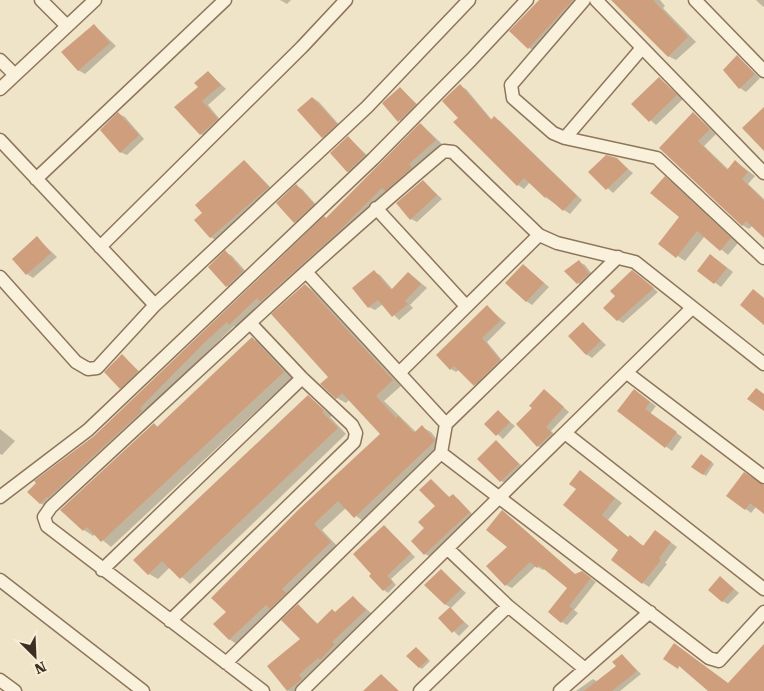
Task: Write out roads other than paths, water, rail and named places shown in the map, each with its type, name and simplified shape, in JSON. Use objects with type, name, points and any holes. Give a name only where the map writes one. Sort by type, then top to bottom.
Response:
[{"type":"street","points":[[41,0],[66,26]]},
{"type":"street","points":[[0,89],[94,0]]},
{"type":"street","points":[[36,178],[225,0]]},
{"type":"street","points":[[100,247],[302,47],[346,0]]},
{"type":"street","points":[[0,497],[88,430],[374,159],[471,60],[526,0]]},
{"type":"street","points":[[584,0],[511,85],[513,98],[553,133],[565,138],[658,158],[764,258]]},
{"type":"street","points":[[596,0],[764,173]]},
{"type":"street","points":[[695,0],[764,71]]},
{"type":"street","points":[[0,277],[76,362],[88,369],[97,368],[155,305],[367,107],[467,1]]},
{"type":"street","points":[[565,138],[642,48]]},
{"type":"street","points":[[0,60],[15,75]]},
{"type":"street","points":[[0,140],[155,305]]},
{"type":"street","points":[[263,691],[102,570],[47,526],[44,517],[51,507],[250,323],[376,208],[444,150],[453,152],[539,235],[557,243],[635,262],[764,364]]},
{"type":"street","points":[[376,208],[466,306]]},
{"type":"street","points":[[399,373],[539,235]]},
{"type":"street","points":[[226,663],[441,453],[446,424],[618,257]]},
{"type":"street","points":[[307,273],[446,424]]},
{"type":"street","points":[[302,691],[501,498],[692,308]]},
{"type":"street","points":[[170,621],[354,442],[356,433],[352,425],[302,378],[250,323]]},
{"type":"street","points":[[627,372],[764,477]]},
{"type":"street","points":[[102,570],[302,378]]},
{"type":"street","points":[[565,433],[764,589]]},
{"type":"street","points":[[441,453],[709,658],[719,661],[729,653],[764,612]]},
{"type":"street","points":[[448,549],[508,606],[585,668]]},
{"type":"street","points":[[0,580],[144,691]]},
{"type":"street","points":[[420,691],[508,606]]},
{"type":"street","points":[[560,691],[650,612]]},
{"type":"street","points":[[0,680],[15,691]]}]
